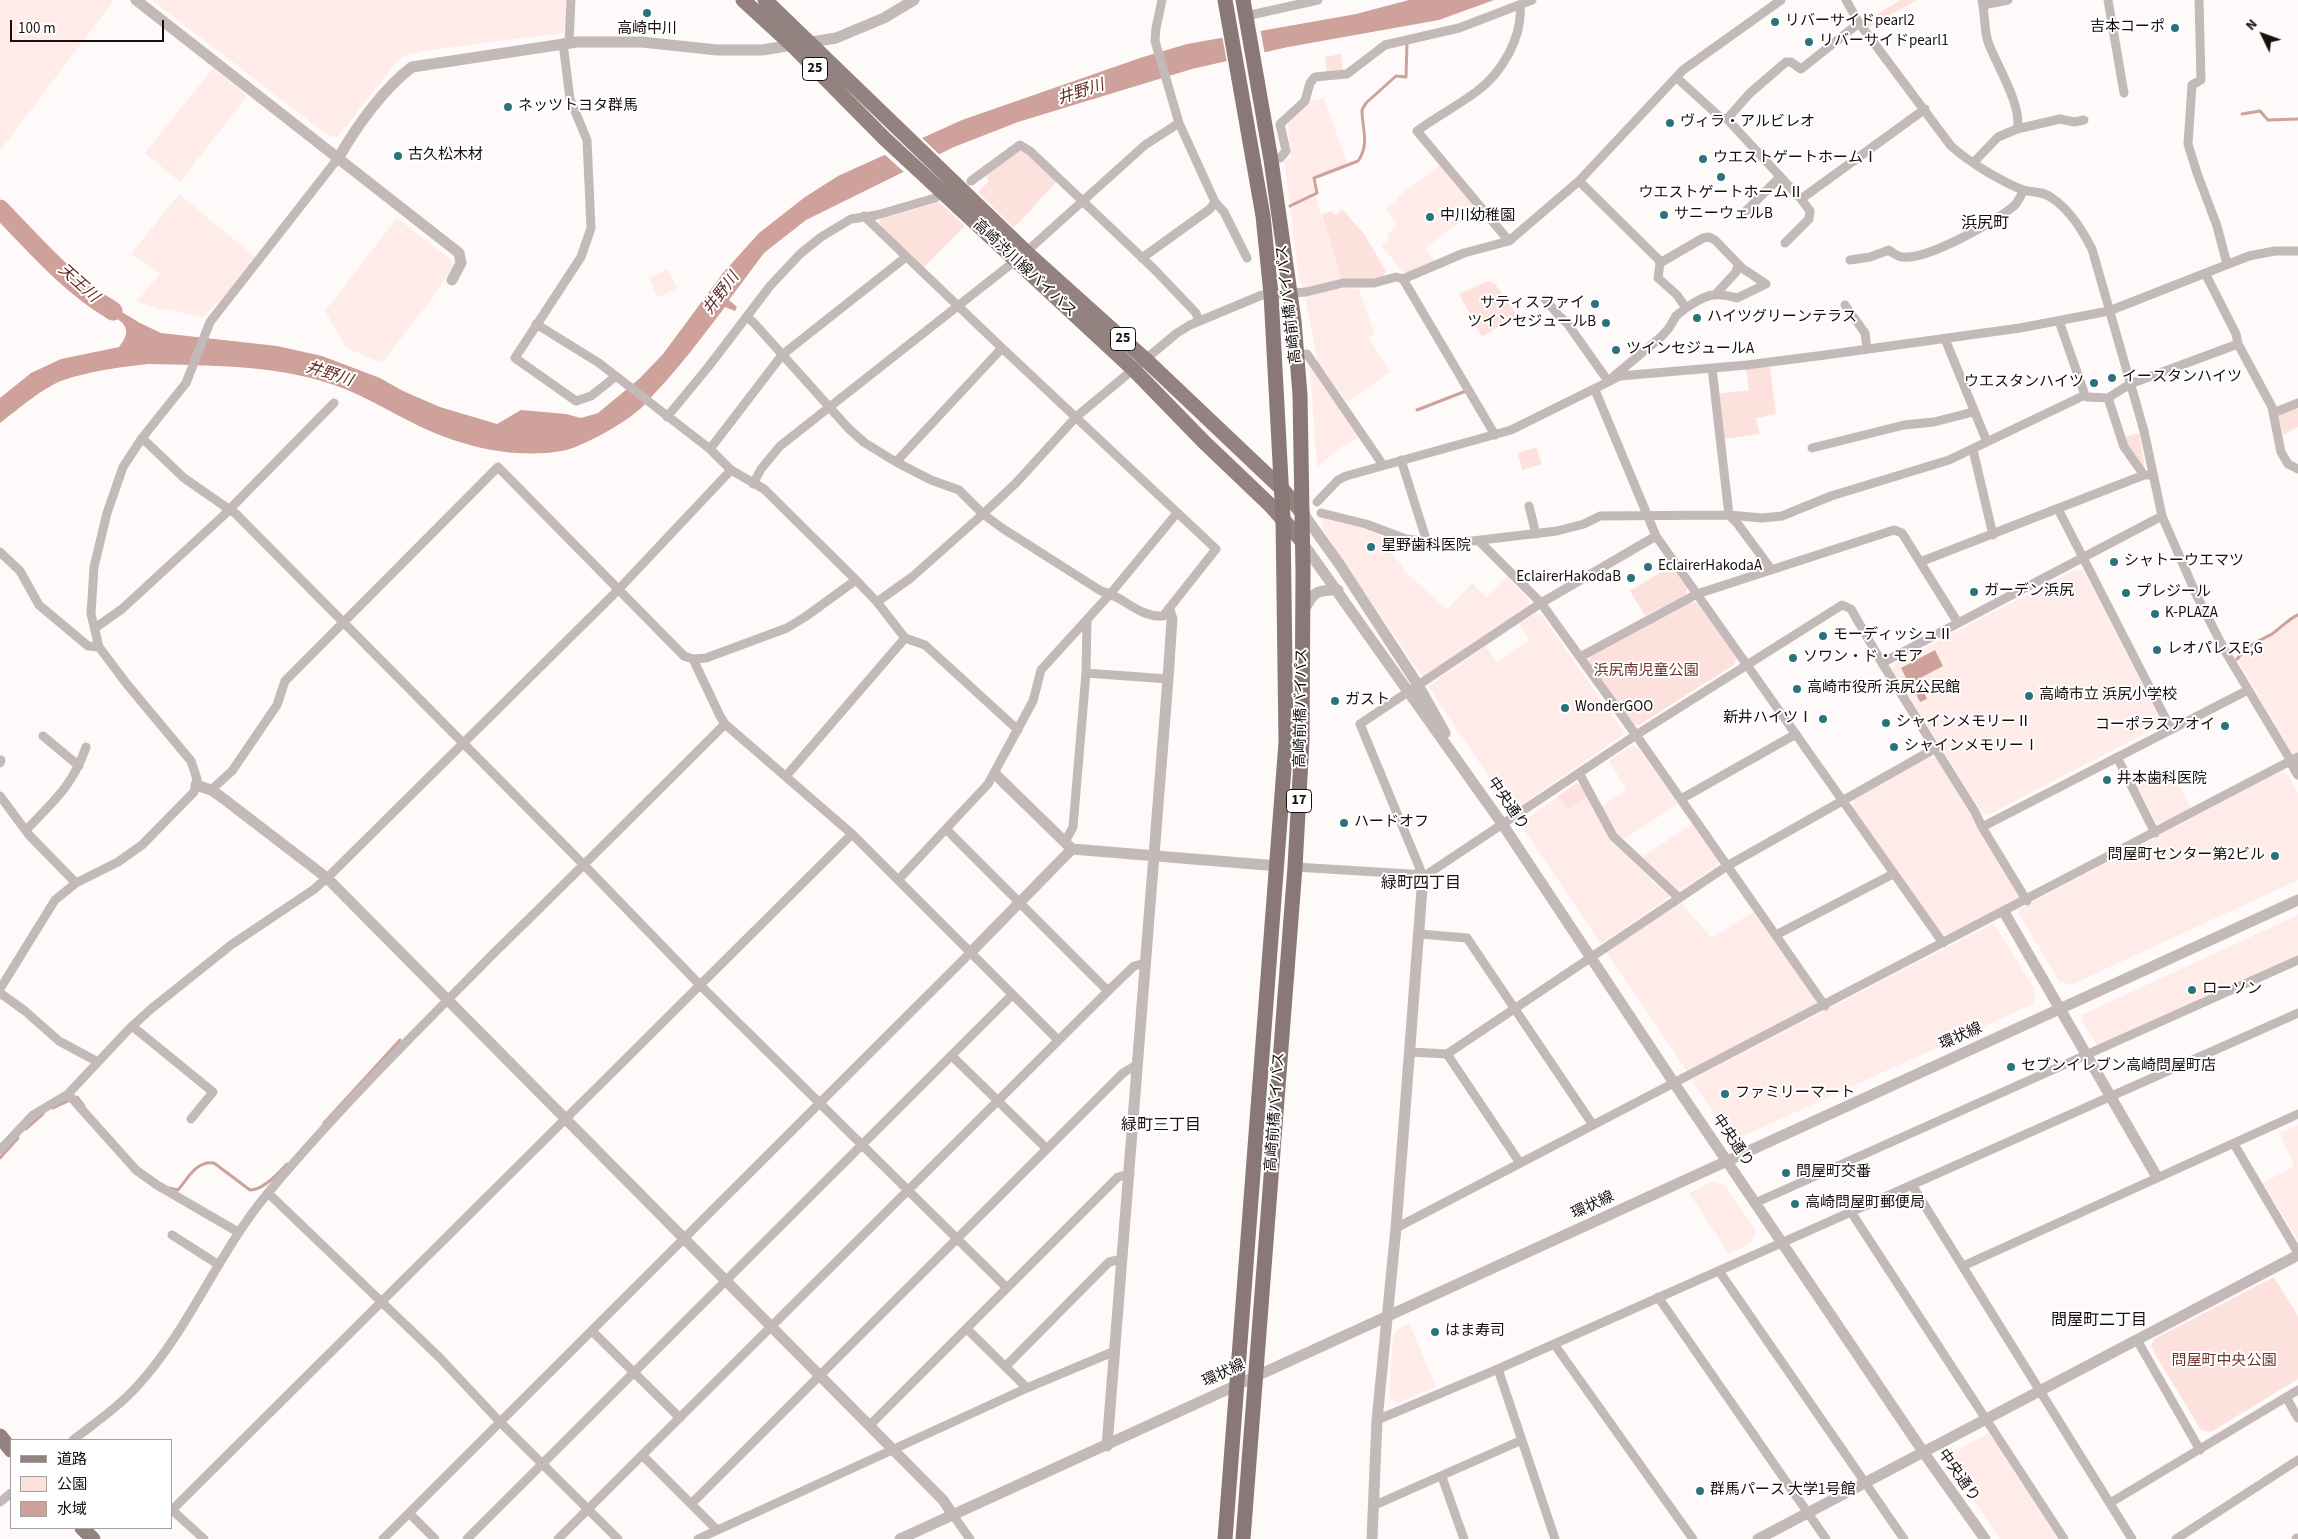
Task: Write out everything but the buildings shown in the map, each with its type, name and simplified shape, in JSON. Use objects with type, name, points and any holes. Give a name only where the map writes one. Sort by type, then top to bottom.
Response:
[{"type":"highway","name":"高崎前橋バイパス","points":[[1225,0],[1239,68],[1263,216],[1271,294],[1283,518],[1286,742],[1278,866],[1235,1385],[1225,1539]]},
{"type":"highway","name":"高崎前橋バイパス","points":[[1243,0],[1272,160],[1297,354],[1303,612],[1302,742],[1295,867],[1243,1539]]},
{"type":"main road","name":"高崎渋川線バイパス","points":[[743,0],[791,44],[885,139],[927,177],[1145,359],[1282,489],[1302,512]]},
{"type":"main road","name":"高崎渋川線バイパス","points":[[765,0],[941,170],[1020,256],[1283,518],[1302,541]]},
{"type":"main road","points":[[1258,467],[1268,466],[1280,454]]},
{"type":"main road","points":[[0,1436],[10,1449]]},
{"type":"main road","points":[[83,1529],[93,1539]]},
{"type":"street","points":[[136,0],[339,157],[459,253],[461,264],[452,280]]},
{"type":"street","points":[[571,0],[566,43],[570,99],[587,140],[591,228],[581,257],[515,358],[576,401],[591,396],[618,380]]},
{"type":"street","points":[[0,989],[55,900],[76,883],[118,862],[142,845],[190,797],[196,785],[195,770],[191,761],[99,648],[91,614],[94,567],[107,513],[123,467],[142,438],[183,388],[210,322],[339,157],[346,144],[395,80],[412,67],[566,43],[601,40],[744,51],[828,41],[857,30],[901,9],[914,0]]},
{"type":"street","points":[[1162,0],[1155,41],[1179,122],[1215,202],[1224,212],[1247,258]]},
{"type":"street","points":[[1246,18],[1318,0]]},
{"type":"street","points":[[1272,160],[1280,158],[1286,151],[1280,124],[1305,101],[1310,83],[1315,77],[1347,74],[1385,45],[1451,31],[1532,0]]},
{"type":"street","points":[[877,602],[912,577],[983,514],[1016,483],[1076,417],[1177,333],[1199,321],[1258,296],[1306,292],[1334,284],[1374,283],[1396,277],[1403,279],[1464,253],[1508,241],[1579,181],[1692,63],[1781,0]]},
{"type":"street","points":[[1846,0],[1859,23],[1951,146],[1964,158],[2024,190],[2038,191],[2052,198],[2069,212],[2079,226],[2092,249],[2144,431],[2148,475],[2162,516],[2208,618],[2248,690],[2294,759],[2298,774]]},
{"type":"street","points":[[2008,0],[1982,2],[1988,40],[2018,118],[2016,130]]},
{"type":"street","points":[[2108,0],[2124,93]]},
{"type":"street","points":[[2199,0],[2202,80],[2192,85],[2192,115],[2188,140],[2197,173],[2217,226],[2227,264]]},
{"type":"street","points":[[1508,241],[1417,131],[1478,91],[1495,72],[1519,32],[1521,19],[1520,5]]},
{"type":"street","points":[[1727,120],[1750,93],[1786,62],[1791,62],[1801,69],[1859,23]]},
{"type":"street","points":[[1677,78],[1721,118],[1727,120],[1810,211],[1810,219],[1785,243]]},
{"type":"street","points":[[1801,199],[1925,109]]},
{"type":"street","points":[[1974,162],[1998,137],[2016,130],[2060,119],[2074,122],[2084,120]]},
{"type":"street","points":[[753,484],[761,469],[780,446],[1020,256],[1145,145],[1179,122]]},
{"type":"street","points":[[972,181],[1020,146],[1030,151],[1142,258],[1196,313],[1199,321]]},
{"type":"street","points":[[1746,211],[1780,177]]},
{"type":"street","points":[[1579,181],[1660,263]]},
{"type":"street","points":[[1850,260],[1870,257],[1890,250],[1902,257],[1913,256],[1956,241],[1984,227],[2016,205],[2024,190]]},
{"type":"street","points":[[667,417],[770,286],[800,254],[822,237],[851,219],[877,215],[935,198]]},
{"type":"street","points":[[1142,258],[1210,209],[1215,202]]},
{"type":"street","points":[[746,318],[754,323],[865,443],[930,480],[958,490],[983,514],[1102,591],[1111,593],[1134,608],[1154,617],[1163,616],[1216,550],[864,216]]},
{"type":"street","points":[[1317,502],[1338,480],[1346,476],[1520,426],[1595,390],[1608,382],[1661,337],[1676,316],[1706,295],[1715,294],[1737,298],[1766,284],[1738,265],[1715,240],[1709,237],[1703,238],[1660,263]]},
{"type":"street","points":[[1608,382],[1628,375],[1712,368],[1867,349],[2059,321],[2109,311],[2227,264],[2261,254],[2298,251]]},
{"type":"street","points":[[710,449],[782,355],[906,257]]},
{"type":"street","points":[[1660,263],[1658,278],[1677,295],[1686,308]]},
{"type":"street","points":[[1715,294],[1736,272],[1738,265]]},
{"type":"street","points":[[2205,273],[2273,413],[2281,452],[2288,464],[2298,469]]},
{"type":"street","points":[[1403,279],[1495,434]]},
{"type":"street","points":[[1546,299],[1567,323],[1608,382]]},
{"type":"street","points":[[1845,305],[1865,332],[1867,349]]},
{"type":"street","points":[[2059,321],[2085,395]]},
{"type":"street","points":[[536,324],[599,363],[618,380],[710,449],[731,470],[764,489],[877,602],[905,638],[925,645],[1018,730]]},
{"type":"street","points":[[1945,339],[1973,412],[1987,442]]},
{"type":"street","points":[[1321,513],[1366,524],[1406,539],[1447,544],[1479,541],[1494,537],[1557,532],[1584,524],[1600,516],[1729,515],[1762,518],[1782,516],[1831,496],[1916,472],[1973,450],[2085,395],[2108,398],[2130,384],[2238,344]]},
{"type":"street","points":[[896,462],[1002,348]]},
{"type":"street","points":[[1297,354],[1307,354],[1383,466]]},
{"type":"street","points":[[1712,368],[1729,515],[1771,569]]},
{"type":"street","points":[[1595,390],[1656,536],[1943,943]]},
{"type":"street","points":[[2108,398],[2124,446],[2148,475]]},
{"type":"street","points":[[95,628],[122,609],[230,508],[334,403]]},
{"type":"street","points":[[2273,413],[2298,403]]},
{"type":"street","points":[[1812,448],[1904,424],[1934,422],[1973,412]]},
{"type":"street","points":[[142,438],[184,478],[230,508],[584,864],[700,985],[1007,1288]]},
{"type":"street","points":[[1973,450],[1993,535]]},
{"type":"street","points":[[1401,460],[1427,542]]},
{"type":"street","points":[[211,790],[232,771],[277,705],[285,680],[498,467],[684,656],[693,659],[706,658],[787,628],[856,580]]},
{"type":"street","points":[[0,1150],[33,1115],[68,1094],[132,1026],[231,945],[313,890],[327,878],[618,590],[731,470]]},
{"type":"street","points":[[1920,562],[2148,475]]},
{"type":"street","points":[[1529,506],[1536,534]]},
{"type":"street","points":[[2058,509],[2171,729]]},
{"type":"street","name":"中央通り","points":[[1302,512],[1418,685],[1457,758]]},
{"type":"street","points":[[899,879],[995,774],[1032,701],[1041,670],[1111,593],[1177,513]]},
{"type":"street","points":[[1882,663],[2162,516]]},
{"type":"street","points":[[1580,657],[1696,594],[1894,530],[1902,533],[1958,623]]},
{"type":"street","points":[[1372,1539],[1375,1505],[1377,1420],[1396,1228],[1423,876],[1360,724],[1541,603],[1656,536]]},
{"type":"street","name":"中央通り","points":[[1302,541],[1338,590],[1407,692],[1457,758],[1503,825],[1755,1203],[1924,1453],[1985,1539]]},
{"type":"street","points":[[1479,541],[1541,603],[1636,735],[1825,1006]]},
{"type":"street","points":[[0,552],[20,571],[39,605],[88,646],[99,648]]},
{"type":"street","points":[[1303,612],[1317,592],[1324,589],[1338,590]]},
{"type":"street","points":[[1295,867],[1423,876],[1503,825],[1636,735],[1842,605],[1851,608],[1882,663],[1936,748],[2027,900]]},
{"type":"street","points":[[1107,1446],[1168,679],[1172,619],[1169,610]]},
{"type":"street","points":[[383,1539],[971,952],[1020,902],[1069,846],[1073,827],[1086,673],[1087,620]]},
{"type":"street","points":[[787,775],[905,638]]},
{"type":"street","points":[[693,659],[725,724],[787,775],[852,834],[1058,1040]]},
{"type":"street","points":[[1086,673],[1168,679]]},
{"type":"street","points":[[1982,827],[2248,690]]},
{"type":"street","points":[[74,1439],[118,1406],[141,1382],[170,1343],[238,1232],[268,1192],[348,1102],[725,724]]},
{"type":"street","points":[[1681,799],[1796,734]]},
{"type":"street","points":[[42,736],[79,766]]},
{"type":"street","points":[[26,830],[64,790],[79,766],[86,746]]},
{"type":"street","points":[[1410,1052],[1447,1054],[1727,866],[1936,748]]},
{"type":"street","points":[[2117,757],[2155,833]]},
{"type":"street","points":[[1396,1228],[1593,1124],[1825,1006],[2294,759]]},
{"type":"street","points":[[1579,773],[1613,836],[1679,898]]},
{"type":"street","points":[[995,774],[1069,846],[1278,866]]},
{"type":"street","points":[[196,785],[211,790],[327,878],[943,1500],[970,1539]]},
{"type":"street","points":[[0,796],[26,830],[76,883]]},
{"type":"street","points":[[946,829],[1108,990]]},
{"type":"street","points":[[204,1539],[172,1509],[852,834]]},
{"type":"street","points":[[1776,935],[1893,874]]},
{"type":"street","name":"環状線","points":[[900,1539],[1107,1446],[1257,1374],[1386,1319],[1727,1160],[2298,900]]},
{"type":"street","points":[[2004,912],[2157,1177]]},
{"type":"street","points":[[1420,934],[1467,938],[1513,1009],[1593,1124]]},
{"type":"street","points":[[1755,1203],[2298,960]]},
{"type":"street","points":[[558,1539],[1108,990],[1134,966],[1146,963]]},
{"type":"street","points":[[0,993],[26,1011],[59,1041],[98,1062]]},
{"type":"street","points":[[467,1539],[1012,995]]},
{"type":"street","points":[[1377,1420],[1498,1369],[2298,1014]]},
{"type":"street","points":[[132,1026],[213,1092],[191,1119]]},
{"type":"street","points":[[1447,1054],[1520,1164]]},
{"type":"street","points":[[952,1056],[1047,1148]]},
{"type":"street","points":[[692,1503],[1123,1073],[1138,1064]]},
{"type":"street","points":[[68,1094],[136,1170],[157,1185],[238,1232]]},
{"type":"street","points":[[1963,1266],[2298,1114]]},
{"type":"street","points":[[1758,1539],[2298,1254],[2234,1144]]},
{"type":"street","points":[[869,1426],[1118,1177],[1130,1174]]},
{"type":"street","points":[[1912,1185],[2132,1539]]},
{"type":"street","points":[[268,1192],[440,1358],[500,1422],[618,1539]]},
{"type":"street","points":[[1851,1212],[2064,1539]]},
{"type":"street","points":[[172,1235],[219,1265]]},
{"type":"street","points":[[1006,1366],[1110,1262],[1122,1259]]},
{"type":"street","points":[[1718,1271],[1904,1539]]},
{"type":"street","points":[[1658,1297],[1826,1539]]},
{"type":"street","points":[[967,1329],[1027,1388]]},
{"type":"street","points":[[592,1331],[680,1418]]},
{"type":"street","points":[[2136,1340],[2200,1450]]},
{"type":"street","points":[[1554,1344],[1693,1539]]},
{"type":"street","points":[[698,1539],[1027,1388],[1115,1350]]},
{"type":"street","points":[[1498,1369],[1555,1539]]},
{"type":"street","points":[[2110,1503],[2298,1390]]},
{"type":"street","points":[[2286,1397],[2298,1418]]},
{"type":"street","points":[[1375,1505],[1522,1440]]},
{"type":"street","points":[[642,1455],[717,1530]]},
{"type":"street","points":[[2176,1539],[2298,1460]]},
{"type":"street","points":[[1442,1477],[1464,1539]]},
{"type":"street","points":[[0,1502],[10,1494]]},
{"type":"street","points":[[409,1513],[434,1539]]},
{"type":"shaded area","points":[[0,0],[114,0],[0,151]]},
{"type":"shaded area","points":[[152,0],[567,0],[564,33],[423,51],[398,60],[338,136],[330,137]]},
{"type":"shaded area","points":[[213,68],[247,96],[180,182],[145,153]]},
{"type":"shaded area","points":[[1324,98],[1348,166],[1314,178],[1317,193],[1315,195],[1342,281],[1304,289],[1299,279],[1284,160],[1291,158],[1289,119],[1309,101]]},
{"type":"shaded area","name":"中川幼稚園","points":[[1441,164],[1478,209],[1425,248],[1436,263],[1406,276],[1381,245],[1390,239],[1387,234],[1398,225],[1386,209],[1398,200],[1396,198]]},
{"type":"shaded area","points":[[179,194],[255,257],[230,290],[202,318],[163,308],[162,310],[136,302],[160,274],[131,254]]},
{"type":"shaded area","points":[[397,218],[453,261],[454,265],[433,297],[382,363],[347,348],[325,311]]},
{"type":"shaded area","points":[[668,269],[677,288],[658,298],[649,278]]},
{"type":"shaded area","points":[[1339,287],[1359,289],[1374,332],[1369,338],[1390,372],[1347,402],[1318,363],[1305,296]]},
{"type":"shaded area","points":[[1310,368],[1360,437],[1341,447],[1317,467]]},
{"type":"shaded area","points":[[1321,518],[1335,518],[1376,530],[1406,572],[1447,610],[1472,583],[1487,598],[1507,577],[1530,601],[1530,605],[1423,678],[1323,530]]},
{"type":"shaded area","name":"高崎市立 浜尻小学校","points":[[2083,570],[2163,724],[1988,815],[1983,814],[1891,668],[1896,663],[2073,571]]},
{"type":"shaded area","points":[[1535,613],[1541,614],[1623,731],[1623,735],[1521,805],[1503,798],[1428,686],[1486,646],[1497,662],[1529,640],[1519,624]]},
{"type":"shaded area","points":[[2298,616],[2298,753],[2295,754],[2291,751],[2238,661],[2247,649],[2274,634]]},
{"type":"shaded area","points":[[1631,746],[1638,748],[1678,804],[1623,840],[1614,829],[1602,806],[1627,790],[1609,761]]},
{"type":"shaded area","points":[[1935,757],[2021,897],[1949,936],[1942,934],[1852,808],[1854,800],[1929,758]]},
{"type":"shaded area","points":[[2169,766],[2191,809],[2161,824],[2156,822],[2136,784]]},
{"type":"shaded area","points":[[2280,772],[2287,774],[2298,793],[2298,880],[2071,985],[2059,981],[2017,910]]},
{"type":"shaded area","points":[[1577,783],[1584,789],[1606,832],[1655,884],[1671,896],[1601,944],[1524,830],[1526,819]]},
{"type":"shaded area","points":[[1692,824],[1720,861],[1715,867],[1678,892],[1642,857]]},
{"type":"shaded area","points":[[1680,902],[1712,938],[1753,912],[1816,1000],[1815,1004],[1687,1071],[1606,952]]},
{"type":"shaded area","points":[[2298,915],[2298,955],[2098,1046],[2082,1022],[2081,1015]]},
{"type":"shaded area","points":[[1994,923],[2036,992],[2033,1004],[1741,1137],[1728,1133],[1691,1080]]},
{"type":"shaded area","points":[[2298,1125],[2298,1240],[2263,1183],[2294,1166],[2280,1133]]},
{"type":"shaded area","points":[[1712,1182],[1725,1186],[1756,1230],[1751,1243],[1729,1254],[1689,1193]]},
{"type":"shaded area","points":[[1409,1323],[1436,1387],[1397,1403],[1389,1398],[1393,1336],[1401,1327]]},
{"type":"shaded area","points":[[1989,1433],[2058,1539],[2000,1539],[1950,1465],[1953,1452]]},
{"type":"green space","points":[[1901,0],[1917,0],[1867,28],[1864,22]]},
{"type":"green space","points":[[1341,54],[1343,73],[1327,73],[1325,57]]},
{"type":"green space","points":[[1020,150],[1028,154],[1057,181],[1014,228],[978,192],[989,181],[986,175]]},
{"type":"green space","points":[[939,202],[965,226],[923,268],[879,224],[880,219]]},
{"type":"green space","points":[[1342,209],[1364,234],[1386,271],[1381,279],[1342,281],[1322,215],[1331,211],[1336,215]]},
{"type":"green space","points":[[1488,281],[1495,284],[1517,315],[1482,337],[1459,294]]},
{"type":"green space","points":[[1770,367],[1776,414],[1756,418],[1760,434],[1723,439],[1717,394],[1749,390],[1746,369]]},
{"type":"green space","points":[[2298,404],[2298,427],[2283,435],[2278,413]]},
{"type":"green space","points":[[2139,433],[2145,468],[2141,468],[2123,437]]},
{"type":"green space","points":[[1536,447],[1542,464],[1522,470],[1518,453]]},
{"type":"green space","points":[[1671,566],[1687,588],[1685,595],[1645,616],[1630,591]]},
{"type":"green space","name":"浜尻南児童公園","points":[[1691,602],[1698,603],[1736,658],[1735,664],[1639,725],[1633,724],[1588,661],[1590,657]]},
{"type":"green space","points":[[1577,783],[1588,796],[1567,810],[1558,796]]},
{"type":"green space","name":"問屋町中央公園","points":[[2274,1277],[2298,1316],[2298,1379],[2211,1432],[2201,1430],[2151,1347],[2154,1339]]},
{"type":"water","name":"井野川","points":[[1409,0],[1494,0],[1439,20],[1288,47],[1192,69],[1018,122],[954,147],[806,220],[764,253],[729,300],[737,307],[735,311],[725,307],[682,363],[643,407],[610,430],[570,449],[544,453],[526,453],[507,452],[471,445],[419,426],[365,398],[331,384],[309,377],[240,367],[148,364],[84,374],[48,387],[0,423],[0,398],[31,373],[61,359],[119,347],[125,337],[126,330],[123,324],[103,310],[92,299],[102,300],[140,323],[161,333],[277,346],[322,356],[380,378],[403,391],[440,407],[497,424],[521,410],[566,414],[581,418],[598,413],[639,379],[663,354],[723,273],[759,233],[805,197],[838,176],[962,120],[1143,57],[1187,44],[1356,14]]},
{"type":"water","points":[[1935,650],[1943,666],[1909,684],[1901,668]]},
{"type":"water","points":[[1921,686],[1927,699],[1920,702],[1914,690]]},
{"type":"pier","points":[[1260,28],[1265,55],[1227,63],[1222,35]]},
{"type":"pier","points":[[920,136],[941,156],[905,173],[883,153]]},
{"type":"waterway","points":[[1290,206],[1317,193],[1314,178],[1358,161],[1362,155],[1365,142],[1362,110],[1366,103],[1396,76],[1406,77],[1407,43]]},
{"type":"waterway","points":[[2242,114],[2260,111],[2268,120],[2298,119]]},
{"type":"waterway","name":"天王川","points":[[0,209],[67,277],[113,311]]},
{"type":"waterway","points":[[1417,410],[1466,391]]},
{"type":"waterway","points":[[2237,659],[2249,646],[2272,634],[2298,615]]},
{"type":"waterway","points":[[324,1123],[400,1040]]},
{"type":"waterway","points":[[77,1097],[84,1106]]},
{"type":"waterway","points":[[53,1108],[68,1101]]},
{"type":"waterway","points":[[26,1129],[43,1114]]},
{"type":"waterway","points":[[0,1158],[18,1138]]},
{"type":"waterway","points":[[169,1188],[178,1190],[198,1167],[203,1164],[214,1163],[250,1190],[255,1189],[270,1181],[287,1164]]},
{"type":"place","name":"高崎中川","points":[[647,13]]},
{"type":"place","name":"リバーサイドpearl2","points":[[1775,22]]},
{"type":"place","name":"吉本コーポ","points":[[2175,28]]},
{"type":"place","name":"リバーサイドpearl1","points":[[1809,42]]},
{"type":"place","name":"ネッツトヨタ群馬","points":[[508,107]]},
{"type":"place","name":"ヴィラ・アルビレオ","points":[[1670,123]]},
{"type":"place","name":"古久松木材","points":[[398,156]]},
{"type":"place","name":"ウエストゲートホームⅠ","points":[[1703,159]]},
{"type":"place","name":"ウエストゲートホームⅡ","points":[[1721,177]]},
{"type":"place","name":"サニーウェルB","points":[[1664,215]]},
{"type":"place","name":"中川幼稚園","points":[[1430,217]]},
{"type":"place","name":"サティスファイ","points":[[1595,304]]},
{"type":"place","name":"ハイツグリーンテラス","points":[[1697,318]]},
{"type":"place","name":"ツインセジュールB","points":[[1606,323]]},
{"type":"place","name":"ツインセジュールA","points":[[1616,350]]},
{"type":"place","name":"イースタンハイツ","points":[[2112,378]]},
{"type":"place","name":"ウエスタンハイツ","points":[[2094,383]]},
{"type":"place","name":"星野歯科医院","points":[[1371,547]]},
{"type":"place","name":"シャトーウエマツ","points":[[2114,562]]},
{"type":"place","name":"EclairerHakodaA","points":[[1648,567]]},
{"type":"place","name":"EclairerHakodaB","points":[[1631,578]]},
{"type":"place","name":"ガーデン浜尻","points":[[1974,592]]},
{"type":"place","name":"プレジール","points":[[2126,593]]},
{"type":"place","name":"K-PLAZA","points":[[2155,614]]},
{"type":"place","name":"モーディッシュⅡ","points":[[1823,636]]},
{"type":"place","name":"レオパレスE,G","points":[[2157,650]]},
{"type":"place","name":"ソワン・ド・モア","points":[[1793,658]]},
{"type":"place","name":"高崎市役所 浜尻公民館","points":[[1797,689]]},
{"type":"place","name":"高崎市立 浜尻小学校","points":[[2029,696]]},
{"type":"place","name":"ガスト","points":[[1335,701]]},
{"type":"place","name":"WonderGOO","points":[[1565,708]]},
{"type":"place","name":"新井ハイツⅠ","points":[[1823,719]]},
{"type":"place","name":"シャインメモリーⅡ","points":[[1886,723]]},
{"type":"place","name":"コーポラスアオイ","points":[[2225,726]]},
{"type":"place","name":"シャインメモリーⅠ","points":[[1894,747]]},
{"type":"place","name":"井本歯科医院","points":[[2107,780]]},
{"type":"place","name":"ハードオフ","points":[[1344,823]]},
{"type":"place","name":"問屋町センター第2ビル","points":[[2275,856]]},
{"type":"place","name":"ローソン","points":[[2192,990]]},
{"type":"place","name":"セブンイレブン高崎問屋町店","points":[[2011,1067]]},
{"type":"place","name":"ファミリーマート","points":[[1725,1094]]},
{"type":"place","name":"問屋町交番","points":[[1786,1173]]},
{"type":"place","name":"高崎問屋町郵便局","points":[[1795,1204]]},
{"type":"place","name":"はま寿司","points":[[1435,1332]]},
{"type":"place","name":"群馬パース 大学1号館","points":[[1700,1491]]},
{"type":"district","name":"浜尻町","points":[[1985,224]]},
{"type":"district","name":"緑町四丁目","points":[[1421,884]]},
{"type":"district","name":"緑町三丁目","points":[[1161,1126]]},
{"type":"district","name":"問屋町二丁目","points":[[2099,1321]]}]
